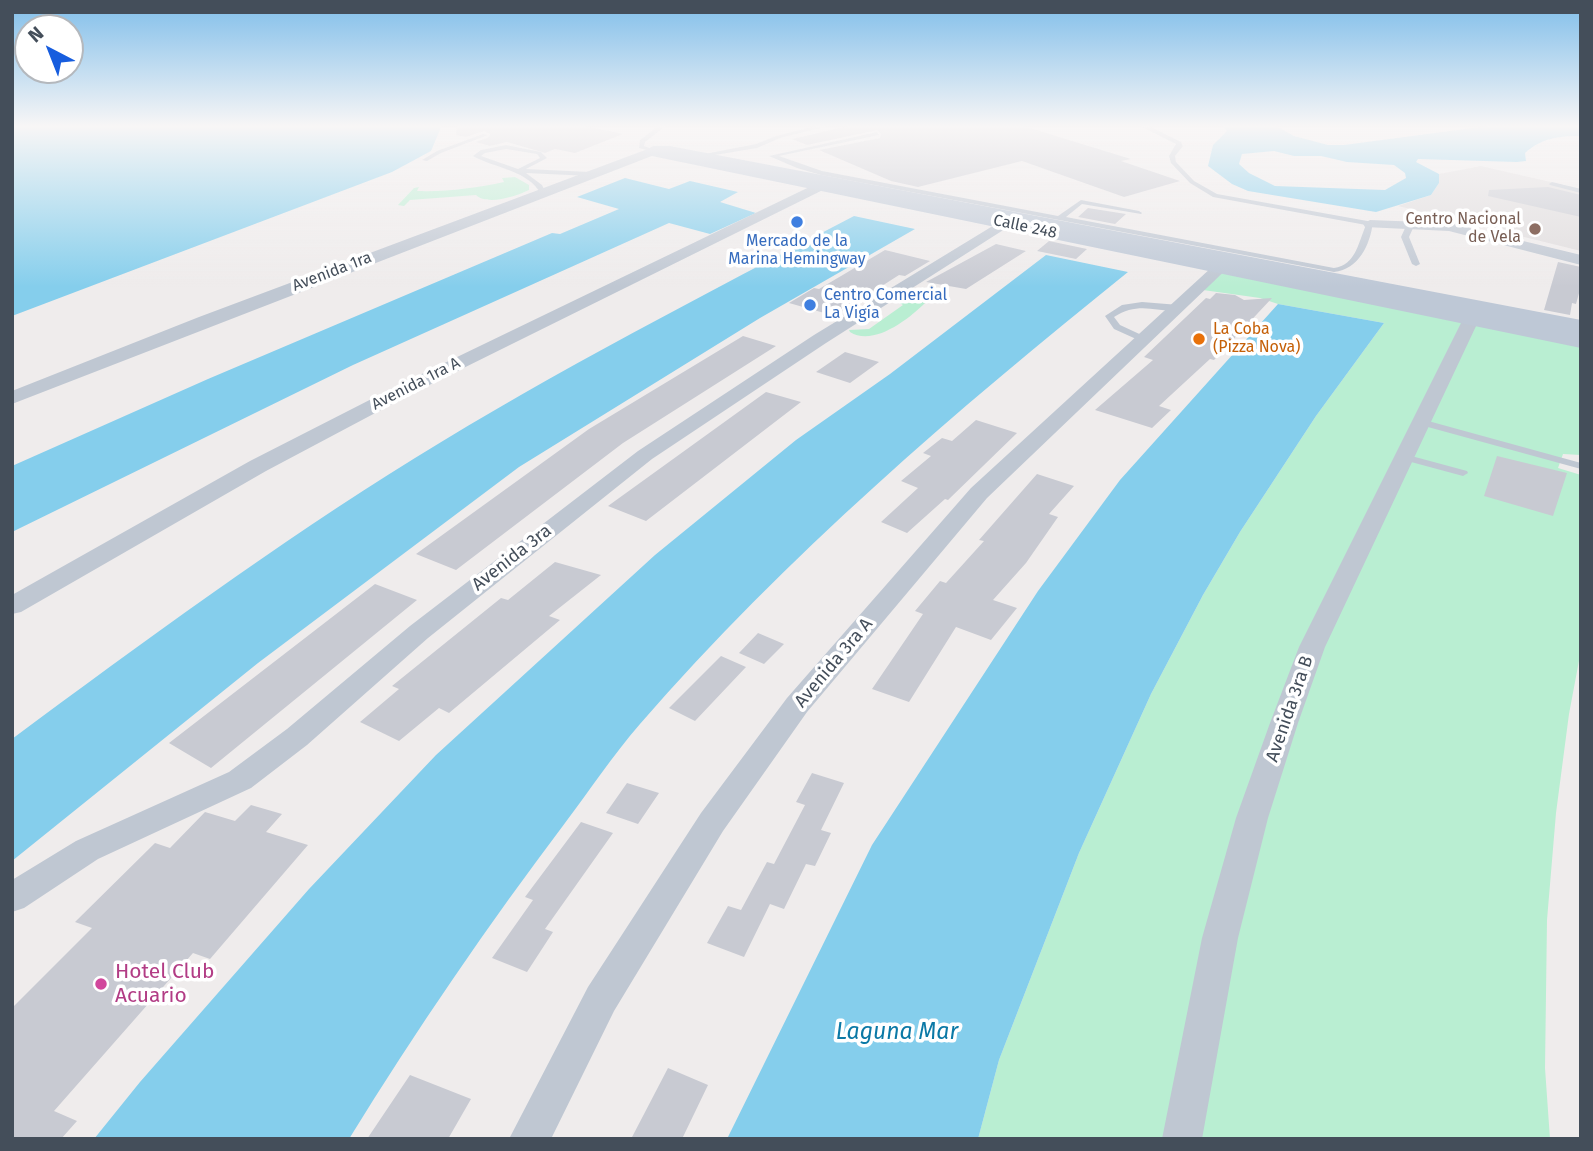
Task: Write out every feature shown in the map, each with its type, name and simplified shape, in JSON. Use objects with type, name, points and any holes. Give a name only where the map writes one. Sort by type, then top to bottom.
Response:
[{"type":"street","name":"Avenida 1ra","points":[[12,398],[230,311],[578,179]]},
{"type":"street","name":"Calle 248","points":[[797,179],[1475,313],[1581,341]]},
{"type":"street","name":"Calle 248","points":[[801,179],[825,184]]},
{"type":"street","name":"Avenida 1ra A","points":[[12,606],[258,466],[346,420],[524,329],[825,184]]},
{"type":"street","name":"Calle 248","points":[[1010,220],[1063,227],[1090,241],[1225,263]]},
{"type":"street","name":"Avenida 3ra","points":[[12,898],[87,850],[240,780],[297,737],[419,632],[645,455],[820,339],[1010,220]]},
{"type":"street","points":[[1370,224],[1449,227],[1581,260]]},
{"type":"street","name":"Avenida 3ra A","points":[[529,1139],[601,999],[712,822],[797,705],[979,493],[1146,340],[1225,263]]},
{"type":"street","name":"Calle 248","points":[[1475,313],[1581,327]]},
{"type":"street","name":"Avenida 3ra B","points":[[1182,1139],[1220,938],[1256,806],[1312,647],[1475,313]]},
{"type":"lane","points":[[529,179],[540,186],[543,192]]},
{"type":"lane","points":[[847,179],[1063,227],[1334,270],[1345,270],[1353,265],[1370,224],[1214,196],[1189,179]]},
{"type":"lane","points":[[1552,184],[1581,191]]},
{"type":"lane","points":[[1063,227],[1081,202],[1139,213]]},
{"type":"lane","points":[[1410,226],[1405,237],[1416,264]]},
{"type":"lane","points":[[1146,340],[1117,327],[1109,316],[1132,305],[1179,308]]},
{"type":"lane","points":[[1421,422],[1581,466]]},
{"type":"lane","points":[[1404,457],[1464,473]]},
{"type":"shaded area","name":"Centro Nacional de Vela","points":[[1439,179],[1536,179],[1581,189],[1581,251],[1398,206],[1431,195]]},
{"type":"green space","points":[[502,179],[518,179],[529,185],[529,190],[494,200],[476,195],[410,200],[404,206],[398,205],[414,188],[419,187],[417,191],[439,191],[504,182]]},
{"type":"green space","points":[[1225,270],[1581,343],[1581,455],[1563,454],[1558,468],[1581,475],[1581,650],[1569,714],[1556,813],[1547,920],[1545,1068],[1550,1139],[978,1139],[999,1060],[1079,853],[1151,694],[1240,532],[1316,416],[1384,323],[1278,304],[1260,298],[1203,290]]},
{"type":"green space","points":[[905,296],[925,303],[900,323],[880,334],[859,336],[850,332],[849,330],[869,329],[903,305],[895,300]]},
{"type":"water","points":[[12,179],[374,179],[12,316]]},
{"type":"water","points":[[623,179],[669,189],[690,181],[738,192],[720,202],[756,213],[710,234],[669,223],[353,365],[12,532],[12,466],[208,379],[552,233],[560,234],[619,209],[577,197]]},
{"type":"water","points":[[1225,179],[1260,179],[1275,186],[1385,190],[1405,179],[1439,179],[1431,195],[1376,212],[1248,191]]},
{"type":"water","points":[[854,216],[915,229],[760,318],[519,467],[258,663],[12,861],[12,739],[261,559],[415,458],[577,363]]},
{"type":"water","points":[[1046,255],[1128,272],[999,378],[874,487],[754,602],[640,724],[480,939],[349,1139],[94,1139],[140,1082],[309,889],[436,755],[655,555],[796,440],[890,374]]},
{"type":"water","name":"Laguna Mar","points":[[1278,304],[1384,323],[1316,416],[1240,532],[1151,694],[1079,853],[999,1060],[978,1139],[727,1139],[872,845],[1038,591],[1120,480]]},
{"type":"building","points":[[886,179],[951,179],[918,187]]},
{"type":"building","points":[[1072,179],[1173,179],[1180,181],[1124,197]]},
{"type":"building","points":[[1548,187],[1581,195],[1581,217],[1488,196],[1489,190]]},
{"type":"building","points":[[1088,208],[1126,214],[1115,224],[1078,217]]},
{"type":"building","points":[[1049,241],[1087,249],[1076,259],[1037,251]]},
{"type":"building","points":[[996,244],[1026,251],[966,289],[926,282]]},
{"type":"building","points":[[885,250],[930,261],[905,276],[899,275],[835,316],[789,303],[814,288],[819,289]]},
{"type":"building","points":[[1558,262],[1581,267],[1581,286],[1576,304],[1572,303],[1570,315],[1544,310]]},
{"type":"building","points":[[1216,293],[1235,295],[1244,300],[1272,298],[1214,360],[1210,359],[1159,406],[1171,410],[1152,428],[1095,410],[1153,360],[1144,357],[1206,298],[1210,299]]},
{"type":"building","points":[[743,336],[776,346],[623,443],[456,570],[416,554],[589,429]]},
{"type":"building","points":[[845,352],[879,362],[850,383],[816,372]]},
{"type":"building","points":[[766,392],[801,402],[646,521],[608,506]]},
{"type":"building","points":[[976,420],[1017,433],[948,500],[945,499],[907,533],[881,522],[918,488],[901,481],[931,456],[923,453],[942,438],[952,441]]},
{"type":"building","points":[[1497,456],[1567,473],[1553,516],[1484,496]]},
{"type":"building","points":[[1037,474],[1074,486],[1049,514],[1058,517],[1026,563],[993,600],[1017,608],[991,640],[956,627],[909,702],[872,689],[923,614],[915,611],[940,581],[946,583],[984,541],[979,540]]},
{"type":"building","points":[[555,562],[601,575],[549,616],[560,620],[449,713],[439,708],[399,741],[360,722],[399,689],[392,686],[501,598],[508,600]]},
{"type":"building","points":[[375,584],[417,600],[211,768],[169,743]]},
{"type":"building","points":[[758,633],[784,644],[764,664],[739,653]]},
{"type":"building","points":[[721,656],[746,667],[695,721],[669,708]]},
{"type":"building","points":[[812,773],[844,783],[821,830],[831,833],[815,866],[806,864],[784,909],[770,904],[744,957],[707,943],[728,906],[741,910],[767,862],[774,864],[805,805],[796,802]]},
{"type":"building","points":[[627,783],[659,793],[638,824],[606,813]]},
{"type":"building","name":"Hotel Club Acuario","points":[[251,805],[282,814],[266,832],[308,845],[210,959],[193,953],[54,1111],[77,1121],[61,1139],[12,1139],[12,1008],[92,928],[75,922],[155,843],[170,848],[205,812],[235,821]]},
{"type":"building","points":[[581,822],[613,833],[545,929],[553,932],[527,972],[492,958],[533,900],[525,897]]},
{"type":"building","points":[[668,1068],[708,1085],[682,1139],[631,1139]]},
{"type":"building","points":[[410,1075],[471,1099],[448,1139],[367,1139]]},
{"type":"place","name":"Mercado de la Marina Hemingway","points":[[797,222]]},
{"type":"place","name":"Centro Nacional de Vela","points":[[1535,229]]},
{"type":"place","name":"Centro Comercial La Vigía","points":[[810,305]]},
{"type":"place","name":"La Coba (Pizza Nova)","points":[[1199,339]]},
{"type":"place","name":"Hotel Club Acuario","points":[[101,984]]}]
